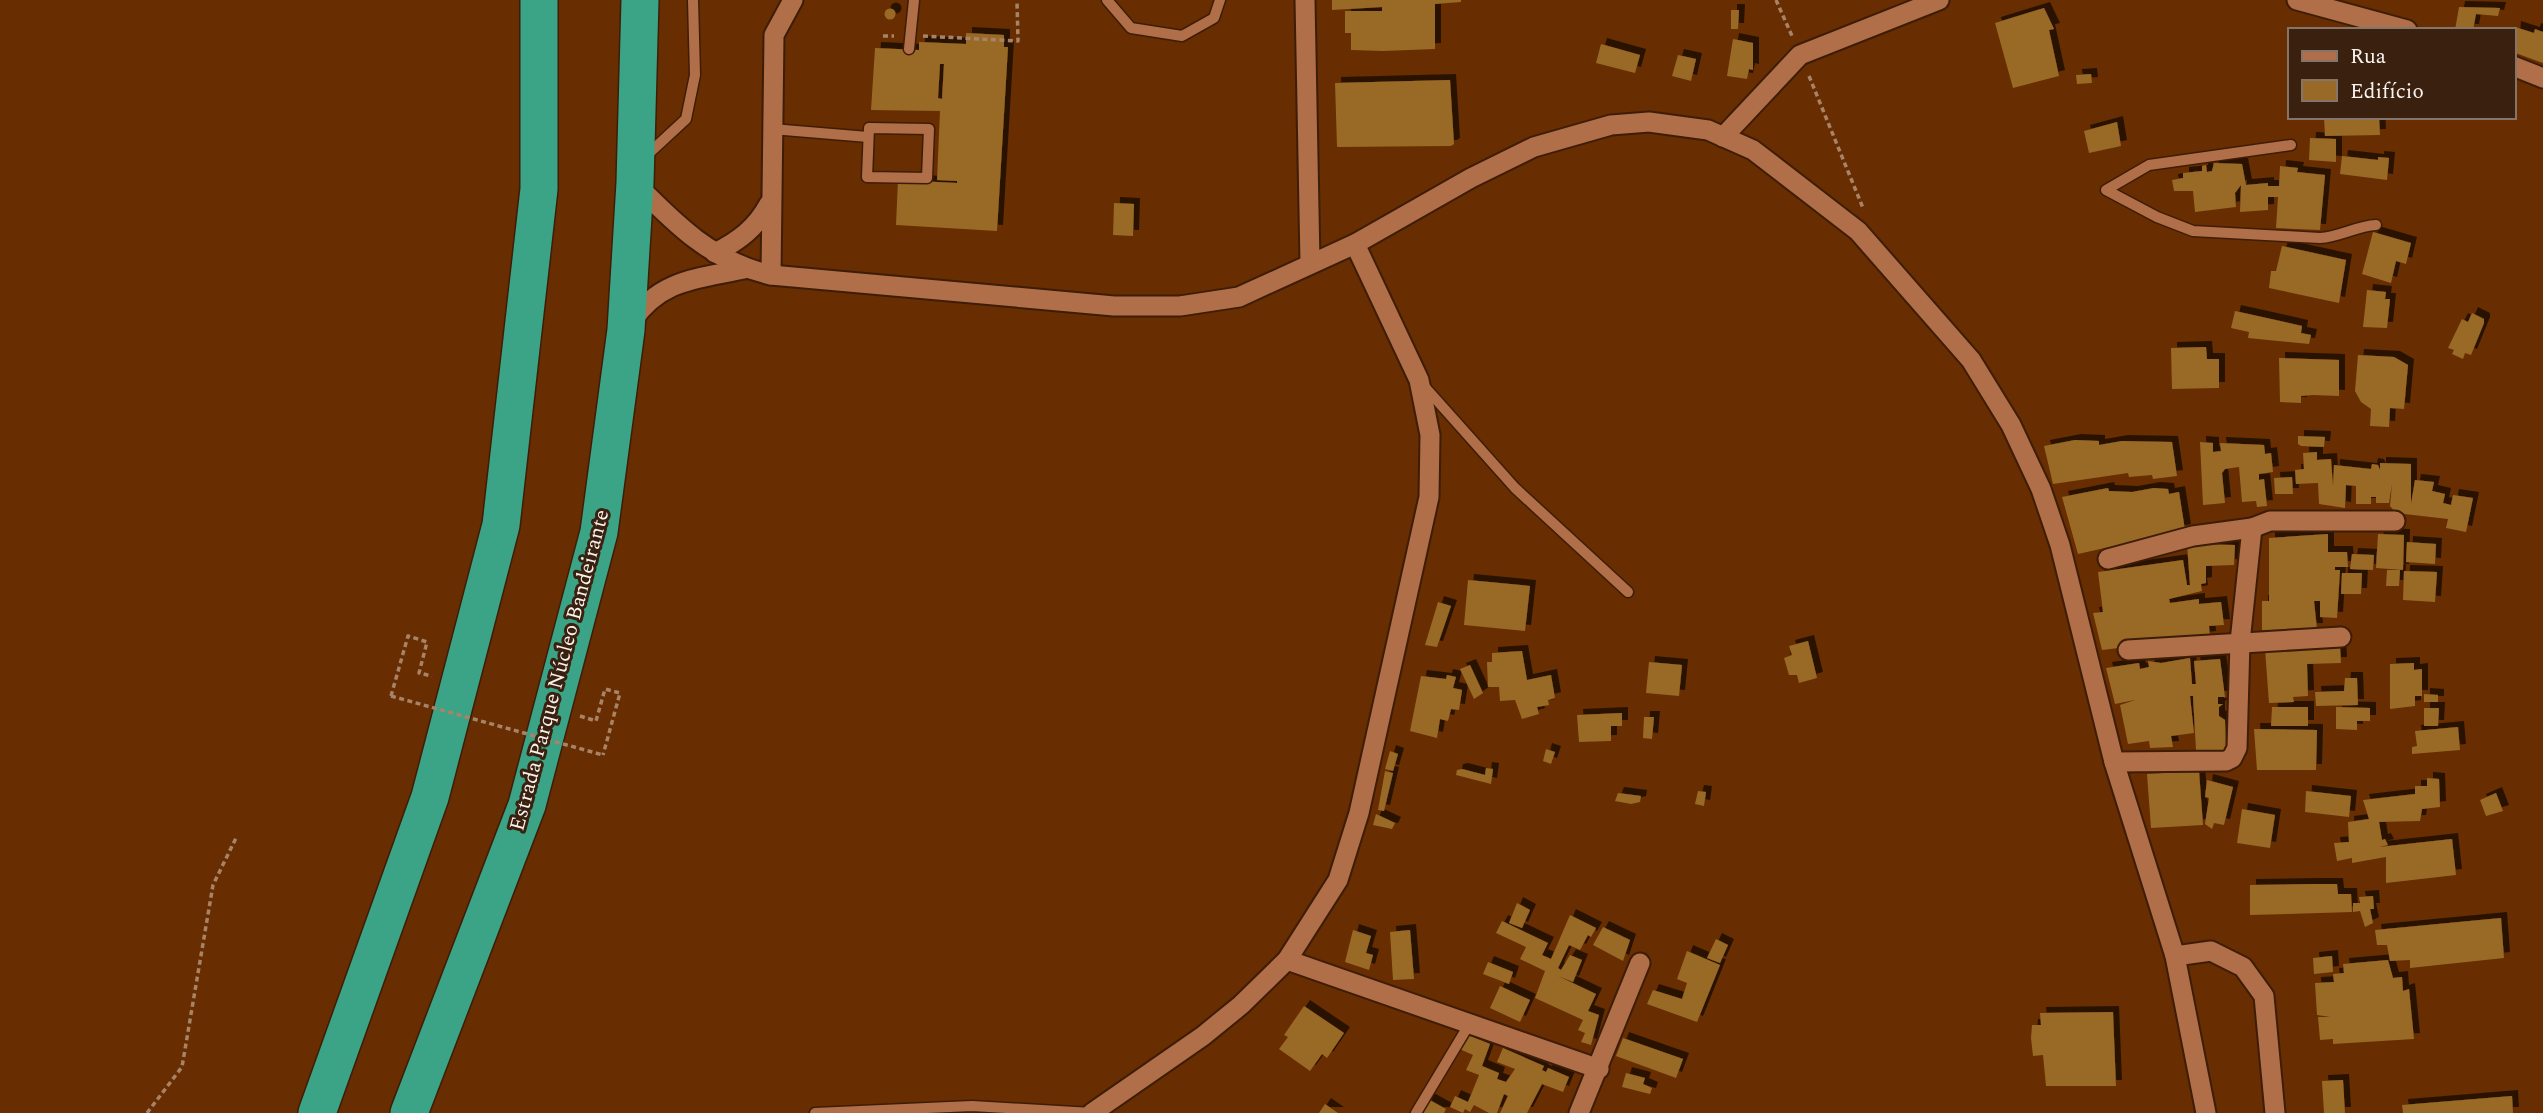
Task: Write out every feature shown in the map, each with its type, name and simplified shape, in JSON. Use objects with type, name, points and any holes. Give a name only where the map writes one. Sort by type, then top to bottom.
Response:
[{"type":"highway","points":[[317,1113],[430,797],[501,525],[540,190],[540,0]]},
{"type":"highway","name":"Estrada Parque Núcleo Bandeirante","points":[[409,1113],[527,805],[599,532],[626,330],[635,174],[640,0]]},
{"type":"street","points":[[771,275],[774,35],[793,0]]},
{"type":"street","points":[[1306,0],[1310,263]]},
{"type":"street","points":[[1723,137],[1800,55],[1939,0]]},
{"type":"street","points":[[2297,0],[2400,28]]},
{"type":"street","points":[[2515,67],[2543,78]]},
{"type":"street","points":[[635,174],[682,231],[744,269],[771,275],[1114,306],[1180,306],[1239,297],[1355,244],[1471,178],[1534,147],[1611,125],[1649,122],[1708,130],[1753,150],[1843,218],[1971,360],[2011,425],[2041,489],[2060,545],[2114,762],[2175,956],[2206,1113]]},
{"type":"street","points":[[715,253],[736,242],[758,224],[770,203]]},
{"type":"street","points":[[1092,1113],[1203,1036],[1241,1005],[1287,960],[1338,880],[1359,813],[1429,497],[1430,435],[1419,380],[1355,244]]},
{"type":"street","points":[[626,330],[644,304],[659,291],[681,282],[744,269]]},
{"type":"street","points":[[2109,558],[2193,536],[2252,528],[2270,521],[2395,521]]},
{"type":"street","points":[[2114,762],[2226,761],[2232,758],[2237,748],[2240,642],[2252,528]]},
{"type":"street","points":[[2128,650],[2341,637]]},
{"type":"street","points":[[2175,956],[2211,951],[2243,967],[2263,996],[2275,1113]]},
{"type":"street","points":[[1287,960],[1599,1069]]},
{"type":"street","points":[[1579,1113],[1640,963]]},
{"type":"lane","points":[[635,174],[686,119],[695,75],[693,0]]},
{"type":"lane","points":[[909,49],[914,0]]},
{"type":"lane","points":[[1107,0],[1131,28],[1182,36],[1214,18],[1220,0]]},
{"type":"lane","points":[[772,128],[868,137]]},
{"type":"lane","points":[[869,128],[929,129],[927,178],[867,177],[868,137],[869,128]]},
{"type":"lane","points":[[2291,145],[2149,165],[2106,190],[2157,217],[2193,231],[2320,238],[2339,237],[2363,225],[2376,225]]},
{"type":"lane","points":[[1419,380],[1515,488],[1628,592]]},
{"type":"lane","points":[[1416,1113],[1470,1023]]},
{"type":"lane","points":[[815,1113],[972,1106],[1092,1113]]},
{"type":"path","points":[[1776,0],[1865,213]]},
{"type":"path","points":[[883,36],[1018,41],[1017,2]]},
{"type":"path","points":[[419,673],[427,642],[408,636],[391,696],[603,755],[620,693],[605,689],[596,721]]},
{"type":"path","points":[[147,1113],[182,1067],[213,885],[236,838]]},
{"type":"building","points":[[1332,0],[1461,2],[1435,4],[1435,49],[1383,51],[1351,50],[1351,33],[1345,33],[1345,11],[1382,11],[1382,7],[1332,10]]},
{"type":"building","points":[[2459,7],[2500,8],[2498,16],[2476,14],[2473,28],[2455,28]]},
{"type":"building","points":[[2044,8],[2054,29],[2049,30],[2059,76],[2013,88],[1995,23]]},
{"type":"building","points":[[890,9],[894,10],[894,18],[890,19],[886,18],[885,14],[886,10]]},
{"type":"building","points":[[1731,10],[1739,10],[1738,29],[1731,29]]},
{"type":"building","points":[[2515,28],[2534,33],[2535,29],[2543,32],[2543,63],[2515,53]]},
{"type":"building","points":[[966,33],[1004,35],[1004,47],[1008,47],[997,231],[896,225],[898,180],[957,181],[937,180],[940,111],[871,110],[875,48],[919,50],[919,42],[966,44]],"holes":[[[940,64],[944,64],[942,99],[938,98]]]},
{"type":"building","points":[[1733,39],[1753,43],[1753,70],[1749,69],[1747,79],[1727,76]]},
{"type":"building","points":[[1601,44],[1640,55],[1635,73],[1596,63]]},
{"type":"building","points":[[1678,55],[1696,59],[1691,81],[1672,76]]},
{"type":"building","points":[[2091,74],[2092,83],[2077,84],[2076,75]]},
{"type":"building","points":[[1450,80],[1454,144],[1451,146],[1337,147],[1335,83]]},
{"type":"building","points":[[2324,119],[2379,119],[2380,135],[2325,136]]},
{"type":"building","points":[[2117,122],[2121,146],[2089,153],[2084,131]]},
{"type":"building","points":[[2310,138],[2336,139],[2336,162],[2309,160]]},
{"type":"building","points":[[2342,156],[2378,160],[2378,157],[2389,158],[2387,180],[2340,174]]},
{"type":"building","points":[[2214,163],[2242,164],[2246,185],[2268,183],[2268,186],[2279,186],[2280,166],[2298,168],[2297,172],[2325,175],[2320,230],[2276,228],[2278,197],[2268,197],[2268,210],[2240,212],[2241,185],[2235,193],[2236,207],[2195,212],[2193,191],[2174,191],[2172,180],[2183,178],[2183,173],[2202,171],[2202,166],[2206,165],[2207,172],[2212,171]]},
{"type":"building","points":[[1114,203],[1134,204],[1133,236],[1113,235]]},
{"type":"building","points":[[2373,232],[2411,243],[2406,264],[2396,261],[2391,283],[2362,274]]},
{"type":"building","points":[[2282,246],[2346,260],[2339,303],[2269,288],[2271,271],[2276,271]]},
{"type":"building","points":[[2367,290],[2386,292],[2385,299],[2390,299],[2387,328],[2363,327]]},
{"type":"building","points":[[2235,311],[2302,326],[2301,333],[2311,335],[2309,344],[2248,338],[2249,332],[2231,328]]},
{"type":"building","points":[[2472,313],[2484,319],[2484,323],[2471,355],[2465,353],[2463,359],[2452,354],[2454,350],[2448,348],[2462,319],[2468,322]]},
{"type":"building","points":[[2206,347],[2207,359],[2219,359],[2219,388],[2172,389],[2171,348]]},
{"type":"building","points":[[2358,355],[2394,357],[2408,365],[2404,409],[2390,408],[2389,427],[2370,426],[2371,409],[2361,402],[2355,391]]},
{"type":"building","points":[[2279,358],[2339,360],[2339,396],[2301,396],[2301,403],[2280,402]]},
{"type":"building","points":[[2298,436],[2325,437],[2324,447],[2301,446],[2298,444]]},
{"type":"building","points":[[2075,440],[2099,441],[2099,445],[2122,441],[2172,442],[2177,476],[2153,479],[2152,475],[2129,477],[2128,473],[2053,484],[2044,446]]},
{"type":"building","points":[[2200,442],[2213,443],[2213,452],[2221,451],[2220,443],[2264,445],[2265,454],[2271,453],[2273,472],[2259,474],[2259,480],[2264,479],[2267,506],[2257,507],[2256,501],[2242,502],[2239,467],[2225,469],[2222,473],[2225,503],[2203,505]]},
{"type":"building","points":[[2317,452],[2317,460],[2331,459],[2333,486],[2334,465],[2371,469],[2372,464],[2378,465],[2380,470],[2380,463],[2411,464],[2411,504],[2415,480],[2434,482],[2432,491],[2445,494],[2443,503],[2451,505],[2453,495],[2473,498],[2466,532],[2446,528],[2448,519],[2396,513],[2390,506],[2392,484],[2389,503],[2376,503],[2376,497],[2371,497],[2371,504],[2356,504],[2356,486],[2346,485],[2345,508],[2319,504],[2318,483],[2296,484],[2295,470],[2304,469],[2303,453]]},
{"type":"building","points":[[2292,477],[2293,494],[2275,494],[2274,478]]},
{"type":"building","points":[[2108,488],[2109,491],[2132,492],[2154,488],[2168,489],[2169,494],[2179,492],[2185,530],[2078,554],[2062,497]]},
{"type":"building","points":[[2328,534],[2328,552],[2347,552],[2348,567],[2335,567],[2335,570],[2340,570],[2337,618],[2320,617],[2320,601],[2314,601],[2317,629],[2262,630],[2262,601],[2269,601],[2269,538]]},
{"type":"building","points":[[2378,534],[2404,535],[2403,570],[2376,568]]},
{"type":"building","points":[[2407,542],[2436,544],[2435,564],[2406,562]]},
{"type":"building","points":[[2187,544],[2235,545],[2234,565],[2206,566],[2206,583],[2201,584],[2202,591],[2169,599],[2170,603],[2199,599],[2199,604],[2221,602],[2224,625],[2209,626],[2210,637],[2102,650],[2093,613],[2103,612],[2098,572],[2183,560],[2187,585],[2190,585]]},
{"type":"building","points":[[2352,554],[2374,555],[2373,570],[2350,569]]},
{"type":"building","points":[[2387,570],[2400,570],[2399,586],[2386,586]]},
{"type":"building","points":[[2404,571],[2437,572],[2435,602],[2403,600]]},
{"type":"building","points":[[2342,573],[2362,573],[2361,594],[2341,594]]},
{"type":"building","points":[[1468,580],[1530,586],[1525,631],[1464,625]]},
{"type":"building","points":[[1438,602],[1451,606],[1437,647],[1425,645]]},
{"type":"building","points":[[1808,641],[1817,678],[1799,683],[1797,675],[1789,675],[1784,658],[1792,655],[1789,646]]},
{"type":"building","points":[[2340,646],[2341,663],[2307,664],[2308,696],[2293,697],[2294,702],[2269,703],[2265,649]]},
{"type":"building","points":[[1522,651],[1527,680],[1551,675],[1555,698],[1548,700],[1549,705],[1537,707],[1539,714],[1522,719],[1515,700],[1500,701],[1499,687],[1488,687],[1487,662],[1492,662],[1492,653]]},
{"type":"building","points":[[2190,658],[2192,684],[2196,684],[2194,661],[2220,659],[2225,697],[2218,697],[2218,704],[2223,704],[2219,707],[2219,716],[2225,720],[2226,750],[2196,750],[2193,696],[2190,696],[2194,733],[2171,736],[2173,747],[2150,748],[2149,741],[2128,744],[2120,705],[2135,700],[2115,704],[2106,668],[2139,663],[2140,669],[2149,667],[2148,661],[2161,663]]},
{"type":"building","points":[[1649,662],[1682,665],[1679,696],[1646,693]]},
{"type":"building","points":[[2414,663],[2414,670],[2422,669],[2422,696],[2415,696],[2415,706],[2390,709],[2390,664]]},
{"type":"building","points":[[1470,665],[1483,693],[1474,699],[1460,669]]},
{"type":"building","points":[[1447,675],[1456,677],[1453,688],[1462,690],[1459,710],[1451,709],[1448,721],[1440,719],[1437,738],[1410,731],[1421,676],[1446,679]]},
{"type":"building","points":[[2345,678],[2357,678],[2358,705],[2316,706],[2315,692],[2344,691]]},
{"type":"building","points":[[2424,694],[2438,695],[2438,702],[2424,702]]},
{"type":"building","points":[[2272,707],[2308,707],[2308,726],[2271,726]]},
{"type":"building","points":[[2336,707],[2370,708],[2370,721],[2357,721],[2357,730],[2336,729]]},
{"type":"building","points":[[2424,708],[2439,708],[2438,726],[2424,726]]},
{"type":"building","points":[[1622,713],[1622,726],[1611,726],[1611,741],[1579,742],[1577,715]]},
{"type":"building","points":[[1644,717],[1654,717],[1652,739],[1643,738]]},
{"type":"building","points":[[2458,727],[2460,750],[2412,754],[2412,747],[2417,746],[2415,731]]},
{"type":"building","points":[[2254,729],[2317,730],[2316,770],[2257,770]]},
{"type":"building","points":[[1546,749],[1555,752],[1551,764],[1543,761]]},
{"type":"building","points":[[1390,751],[1398,754],[1393,771],[1385,769]]},
{"type":"building","points":[[1486,768],[1493,769],[1491,784],[1456,775],[1457,770],[1462,769],[1485,775]]},
{"type":"building","points":[[1385,771],[1393,773],[1384,811],[1378,810]]},
{"type":"building","points":[[2199,771],[2203,825],[2151,828],[2147,774]]},
{"type":"building","points":[[2427,778],[2439,779],[2440,807],[2422,809],[2420,821],[2379,822],[2382,840],[2385,839],[2388,845],[2379,847],[2452,839],[2456,875],[2386,883],[2386,857],[2352,863],[2352,858],[2337,861],[2334,843],[2349,842],[2348,822],[2369,819],[2363,800],[2415,794],[2415,786],[2427,786]]},
{"type":"building","points":[[2207,780],[2233,787],[2224,825],[2214,823],[2212,829],[2205,824],[2209,798],[2205,797]]},
{"type":"building","points":[[1698,791],[1706,792],[1704,806],[1695,804]]},
{"type":"building","points":[[2306,791],[2351,796],[2349,817],[2305,812]]},
{"type":"building","points":[[1618,793],[1641,796],[1640,802],[1631,804],[1615,801]]},
{"type":"building","points":[[2496,793],[2503,811],[2486,816],[2480,800]]},
{"type":"building","points":[[2242,809],[2275,815],[2270,848],[2237,843]]},
{"type":"building","points":[[1376,814],[1395,823],[1392,829],[1373,825]]},
{"type":"building","points":[[2337,884],[2338,894],[2351,894],[2352,912],[2250,915],[2250,885]]},
{"type":"building","points":[[2373,896],[2374,909],[2370,909],[2373,923],[2365,927],[2360,911],[2353,912],[2353,903],[2360,903],[2359,897]]},
{"type":"building","points":[[1517,903],[1530,910],[1522,928],[1509,923]]},
{"type":"building","points":[[1570,915],[1596,928],[1591,937],[1588,935],[1580,950],[1569,945],[1558,968],[1561,970],[1570,955],[1582,960],[1573,982],[1558,976],[1596,994],[1588,1011],[1599,1015],[1591,1045],[1581,1042],[1585,1033],[1578,1030],[1583,1020],[1535,998],[1545,971],[1520,959],[1526,947],[1496,933],[1502,921],[1548,943],[1542,955],[1551,959]]},
{"type":"building","points":[[2501,918],[2504,958],[2410,968],[2410,960],[2390,961],[2387,945],[2377,945],[2375,930]]},
{"type":"building","points":[[1603,927],[1630,940],[1623,961],[1593,945]]},
{"type":"building","points":[[1353,930],[1371,936],[1366,953],[1373,955],[1369,970],[1345,962]]},
{"type":"building","points":[[1410,930],[1414,979],[1393,980],[1390,932]]},
{"type":"building","points":[[1716,939],[1728,945],[1720,963],[1707,958]]},
{"type":"building","points":[[1687,951],[1720,965],[1697,1022],[1647,1004],[1653,990],[1682,999],[1687,983],[1677,979]]},
{"type":"building","points":[[2332,956],[2333,972],[2314,974],[2313,958]]},
{"type":"building","points":[[2388,960],[2393,978],[2402,977],[2403,991],[2409,989],[2414,1039],[2333,1044],[2333,1039],[2320,1040],[2318,1017],[2330,1017],[2317,1015],[2315,983],[2334,982],[2333,974],[2344,973],[2343,964]]},
{"type":"building","points":[[1488,962],[1513,972],[1509,984],[1483,974]]},
{"type":"building","points":[[1500,986],[1530,1000],[1520,1022],[1490,1008]]},
{"type":"building","points":[[1304,1006],[1344,1033],[1327,1058],[1322,1054],[1310,1071],[1279,1049],[1288,1037],[1284,1035]]},
{"type":"building","points":[[2113,1012],[2116,1086],[2046,1086],[2043,1055],[2033,1056],[2031,1038],[2032,1025],[2041,1025],[2040,1013]]},
{"type":"building","points":[[1461,1032],[1490,1044],[1482,1066],[1499,1073],[1497,1079],[1506,1082],[1515,1069],[1497,1062],[1503,1048],[1544,1066],[1542,1070],[1546,1072],[1548,1068],[1569,1077],[1563,1092],[1542,1084],[1527,1113],[1500,1113],[1508,1096],[1504,1094],[1497,1113],[1489,1113],[1474,1105],[1470,1112],[1465,1109],[1463,1113],[1450,1107],[1455,1096],[1468,1102],[1479,1075],[1466,1070],[1473,1055],[1455,1047]]},
{"type":"building","points":[[1623,1038],[1683,1059],[1676,1078],[1616,1056]]},
{"type":"building","points":[[1626,1073],[1645,1078],[1643,1084],[1652,1088],[1650,1094],[1622,1087]]},
{"type":"building","points":[[2343,1080],[2345,1113],[2324,1113],[2322,1081]]},
{"type":"building","points":[[2512,1096],[2513,1113],[2403,1113],[2402,1105]]},
{"type":"building","points":[[1428,1099],[1446,1109],[1444,1113],[1422,1113]]},
{"type":"building","points":[[1325,1104],[1338,1113],[1319,1113]]}]
